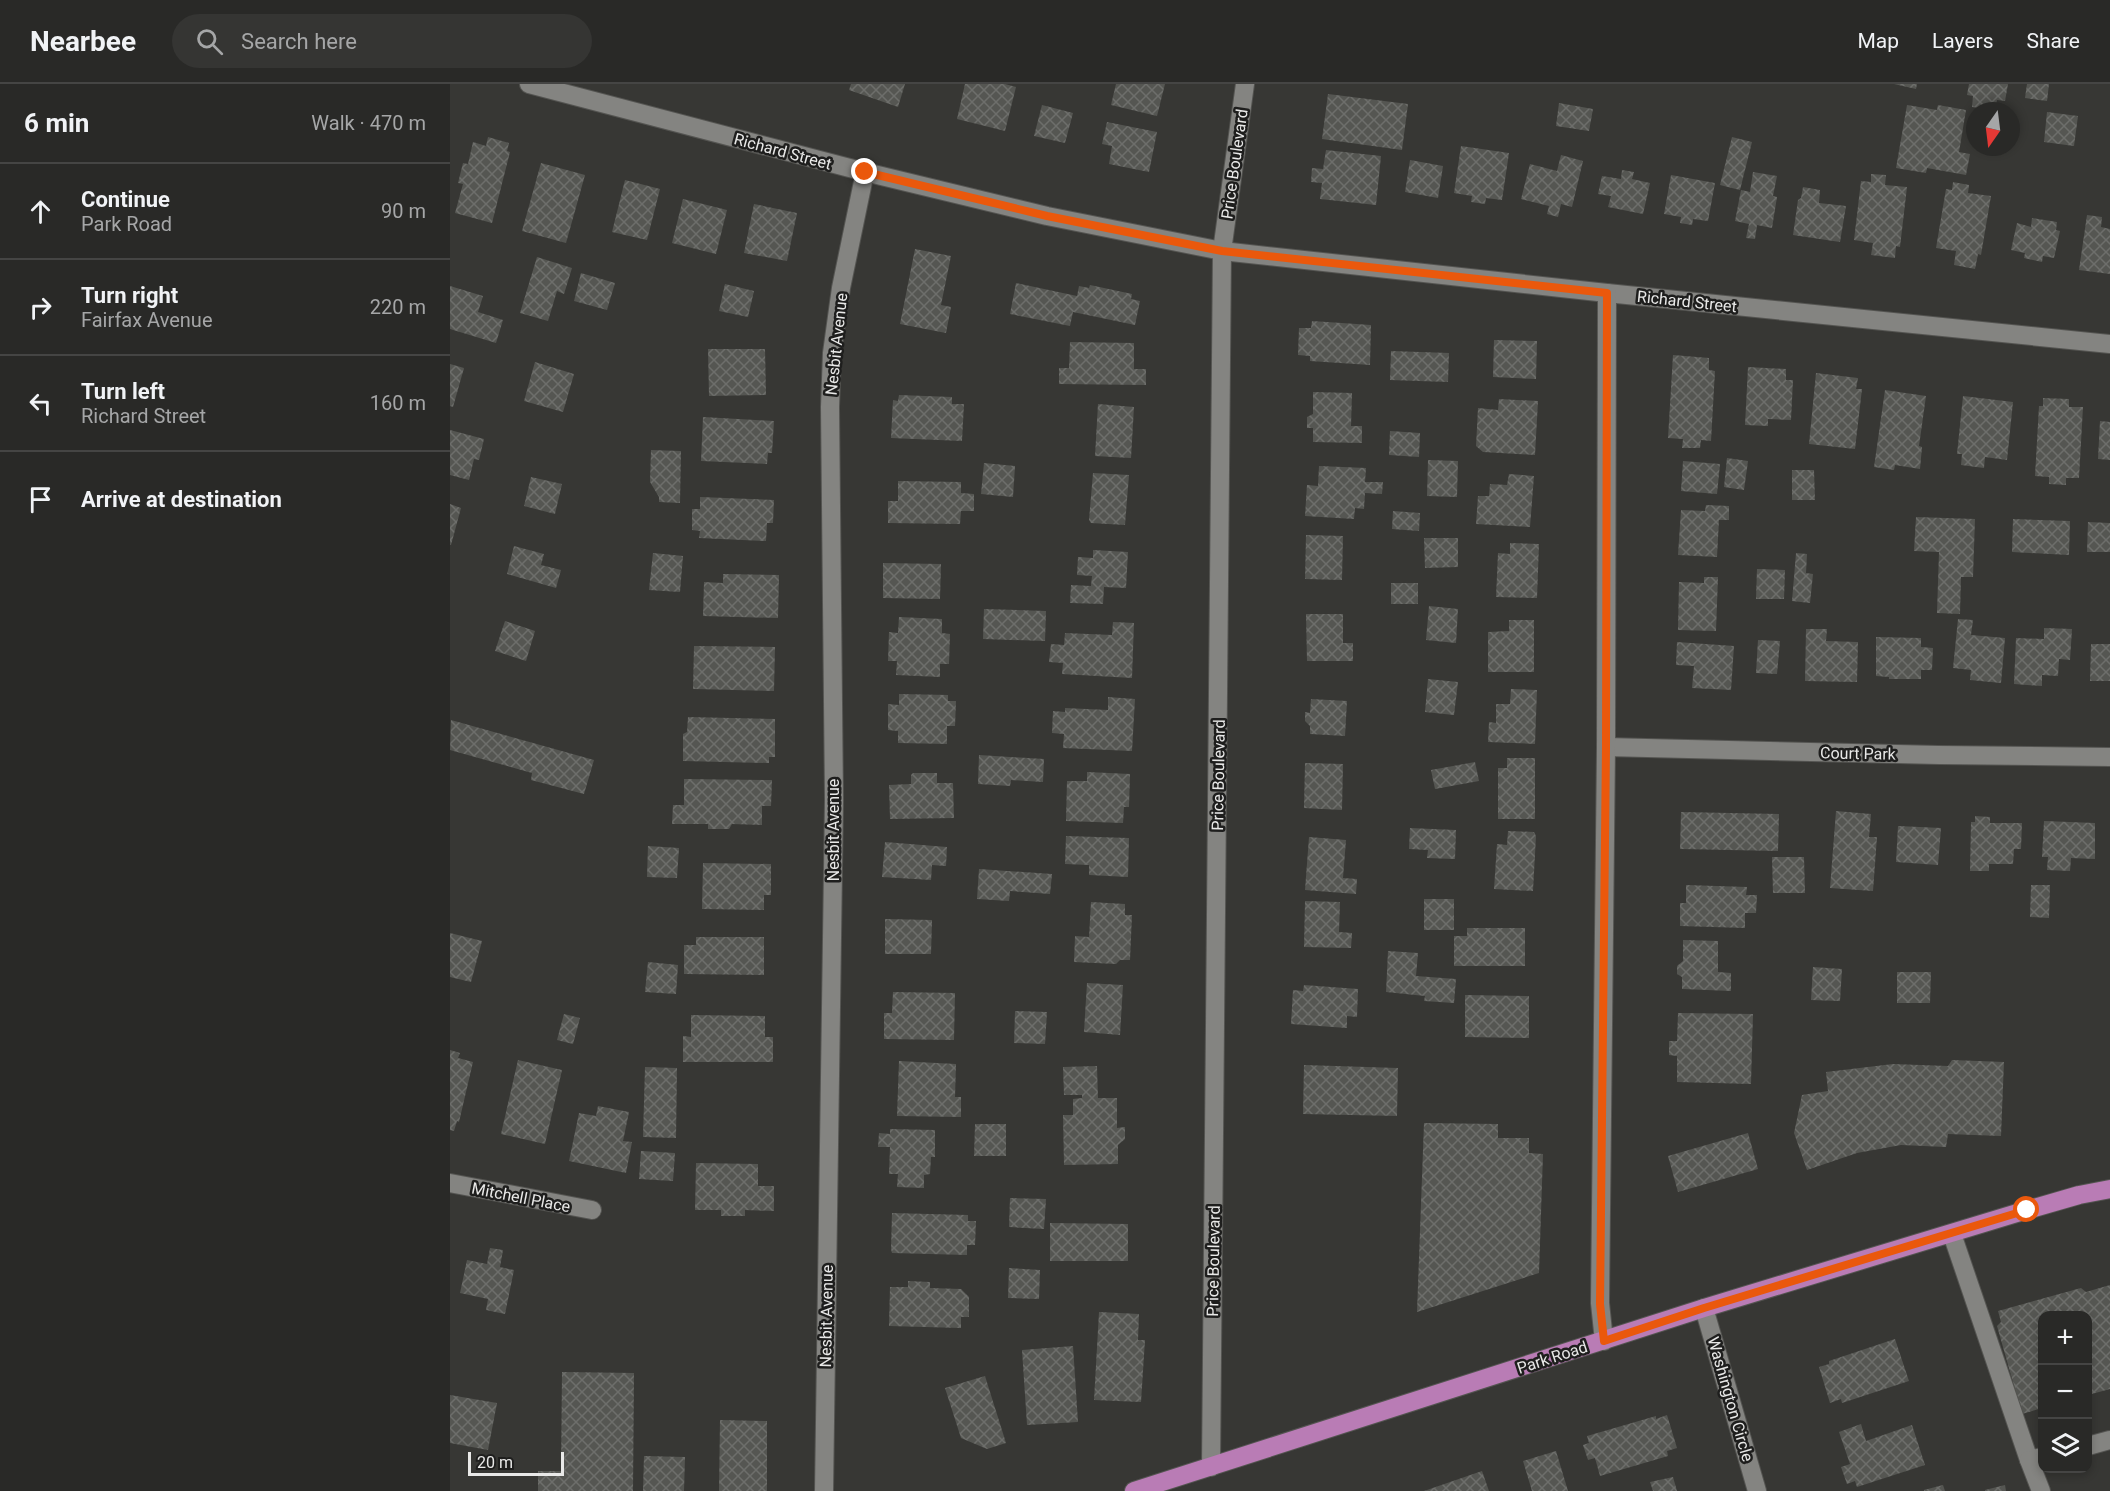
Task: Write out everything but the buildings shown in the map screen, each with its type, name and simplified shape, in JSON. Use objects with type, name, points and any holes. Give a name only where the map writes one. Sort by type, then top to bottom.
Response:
[{"type":"main road","name":"Park Road","points":[[1134,1491],[1704,1308],[1952,1233],[2110,1189]]},
{"type":"street","name":"Richard Street","points":[[529,84],[865,172],[1047,216],[1222,251],[2110,344]]},
{"type":"street","name":"Price Boulevard","points":[[1211,1467],[1222,251],[1245,84]]},
{"type":"street","name":"Nesbit Avenue","points":[[824,1491],[834,800],[830,407],[832,353],[841,288],[865,172]]},
{"type":"street","points":[[1604,1341],[1600,1304],[1606,747],[1607,293]]},
{"type":"street","name":"Court Park","points":[[1606,747],[2110,757]]},
{"type":"street","name":"Mitchell Place","points":[[450,1183],[592,1210]]},
{"type":"street","points":[[1952,1233],[2036,1458],[2041,1491]]},
{"type":"street","name":"Washington Circle","points":[[1704,1308],[1757,1491]]},
{"type":"street","points":[[2092,1445],[2110,1440]]},
{"type":"route","points":[[865,172],[1047,216],[1222,251],[1607,293],[1606,747],[1600,1304],[1604,1341],[1704,1308],[2027,1210]]}]
